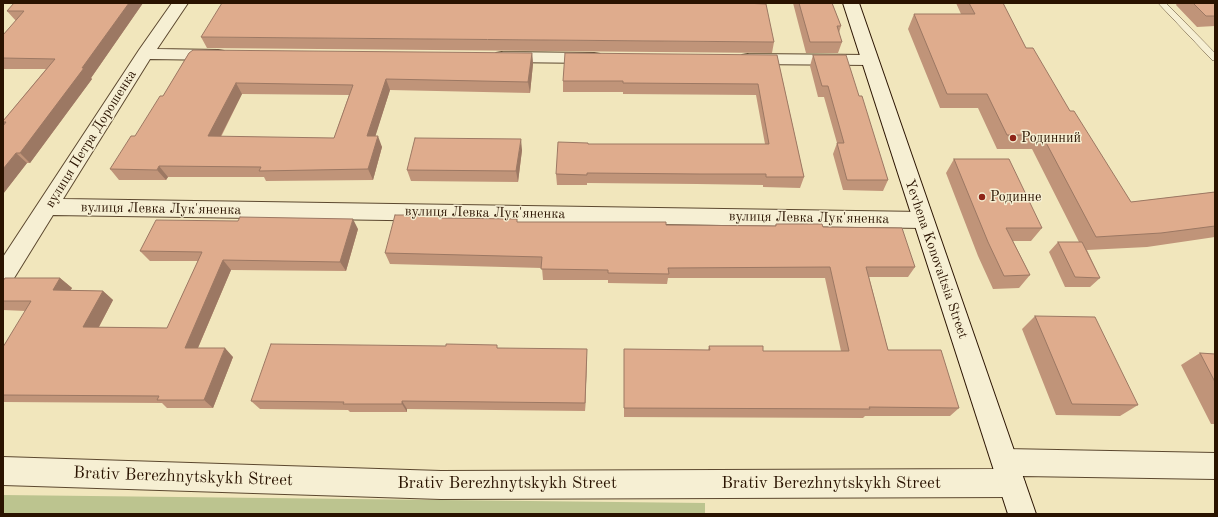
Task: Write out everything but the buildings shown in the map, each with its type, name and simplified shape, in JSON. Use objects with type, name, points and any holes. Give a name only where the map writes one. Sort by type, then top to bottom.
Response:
[{"type":"street","name":"вулиця Петра Дорошенка","points":[[3,276],[145,54],[180,3]]},
{"type":"street","name":"Yevhena Konovaltsia Street","points":[[851,3],[922,220],[1022,514]]},
{"type":"street","points":[[145,54],[232,55]]},
{"type":"street","points":[[487,57],[607,58]]},
{"type":"street","points":[[734,59],[869,60]]},
{"type":"street","name":"вулиця Левка Лук'яненка","points":[[48,207],[922,220]]},
{"type":"street","name":"Brativ Berezhnytskykh Street","points":[[3,472],[441,485],[1215,466]]},
{"type":"lane","points":[[1162,3],[1215,58]]},
{"type":"green space","points":[[3,495],[705,503],[705,514],[3,514]]},
{"type":"place","name":"Родинний","points":[[1013,138]]},
{"type":"place","name":"Родинне","points":[[982,197]]}]
